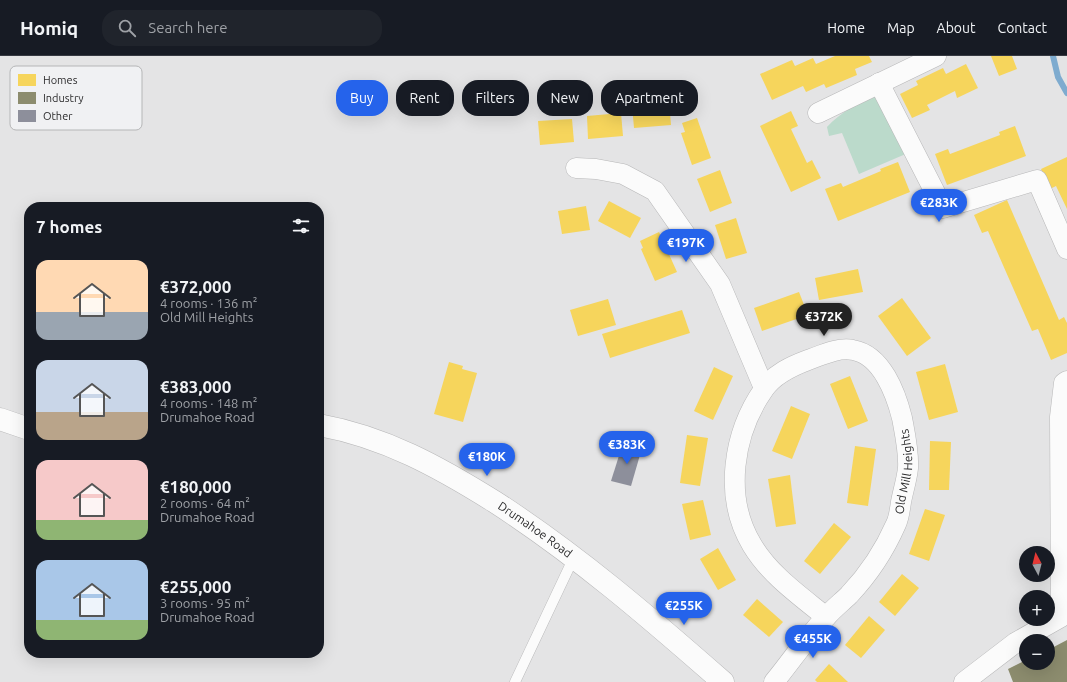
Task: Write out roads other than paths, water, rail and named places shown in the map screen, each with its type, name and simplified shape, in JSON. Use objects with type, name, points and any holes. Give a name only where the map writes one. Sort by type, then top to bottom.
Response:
[{"type":"main road","points":[[0,419],[24,428]]},
{"type":"main road","name":"Drumahoe Road","points":[[324,426],[350,430],[430,463],[536,529],[623,595],[723,682]]},
{"type":"street","points":[[818,113],[936,56]]},
{"type":"street","points":[[879,83],[943,208],[1037,180],[1067,249]]},
{"type":"street","points":[[576,168],[596,169],[623,174],[655,191],[720,284],[764,388]]},
{"type":"street","name":"Old Mill Heights","points":[[774,682],[826,617],[850,594],[876,560],[897,523],[908,468],[905,431],[900,408],[892,388],[881,370],[871,360],[859,352],[851,350],[839,350],[824,354],[793,366],[778,375],[764,388],[743,430],[736,458],[734,477],[736,502],[743,527],[763,562],[780,579],[826,617]]},
{"type":"street","points":[[964,682],[1015,643],[1062,617],[1060,416],[1064,383],[1067,381]]},
{"type":"lane","points":[[515,682],[574,557]]},
{"type":"waterway","points":[[1053,56],[1058,77],[1067,93]]}]
